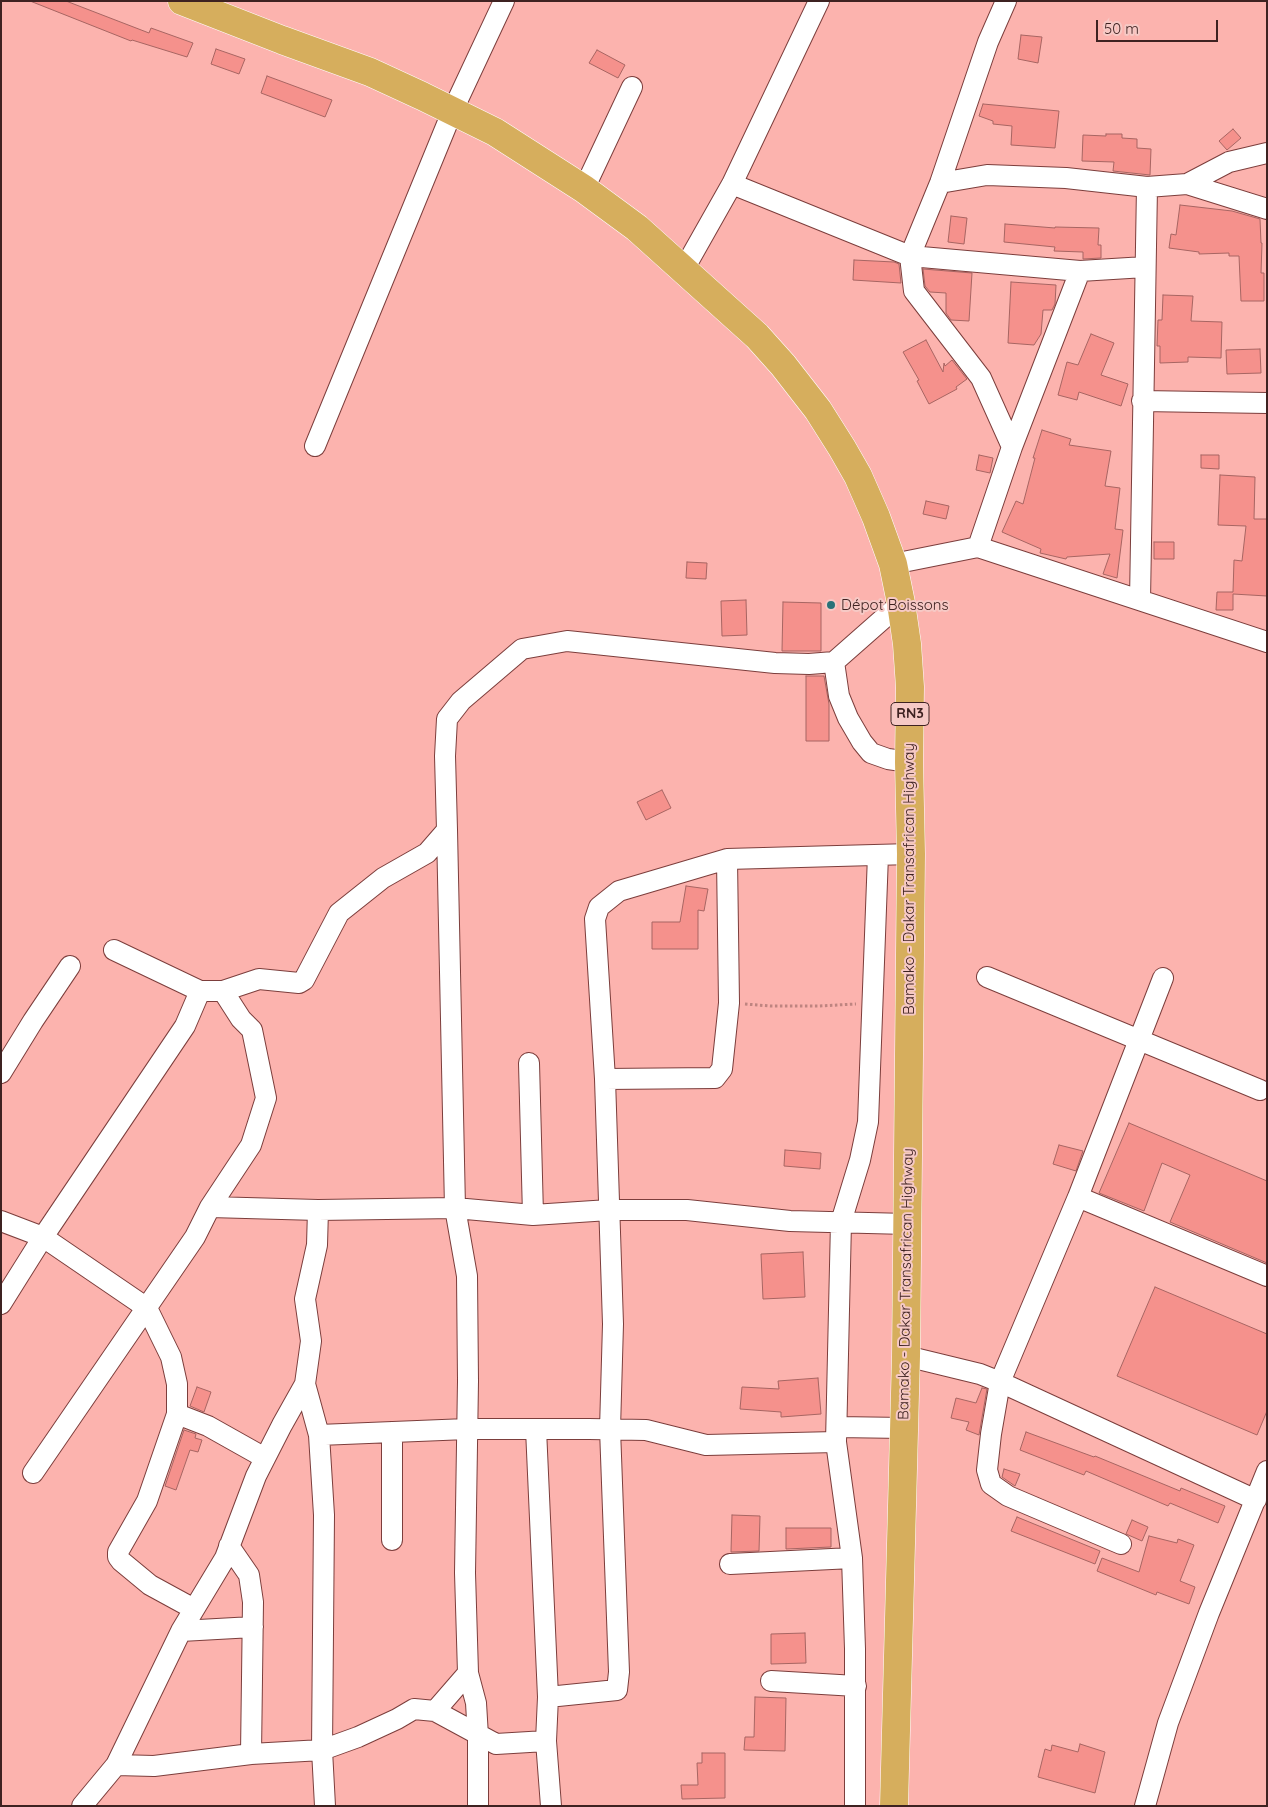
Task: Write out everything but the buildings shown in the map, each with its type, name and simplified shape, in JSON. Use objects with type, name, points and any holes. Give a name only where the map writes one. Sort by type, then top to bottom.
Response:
[{"type":"highway","name":"Bamako - Dakar Transafrican Highway","points":[[182,1],[370,72],[495,132],[584,189],[637,228],[757,336],[783,365],[818,410],[842,448],[858,476],[876,517],[893,564],[901,603],[907,644],[910,687],[911,854],[908,1224],[894,1806]]},
{"type":"street","points":[[226,1],[241,24]]},
{"type":"street","points":[[315,446],[452,112],[504,1]]},
{"type":"street","points":[[684,269],[732,184],[819,1]]},
{"type":"street","points":[[1006,1],[988,42],[940,183],[910,256],[914,291],[981,378],[1012,447]]},
{"type":"street","points":[[584,189],[632,87]]},
{"type":"street","points":[[1187,184],[1229,162],[1267,153]]},
{"type":"street","points":[[940,183],[987,175],[1066,178],[1147,187],[1187,184],[1267,208]]},
{"type":"street","points":[[732,184],[910,256],[1080,271],[1145,267]]},
{"type":"street","points":[[1140,600],[1147,187]]},
{"type":"street","points":[[978,547],[1012,447],[1080,271]]},
{"type":"street","points":[[1142,401],[1267,403]]},
{"type":"street","points":[[893,564],[978,547],[1267,642]]},
{"type":"street","points":[[478,1806],[478,1736],[476,1703],[468,1673],[465,1573],[468,1381],[467,1276],[455,1208],[445,756],[447,719],[461,701],[522,649],[567,642],[775,663],[809,664],[834,662],[901,603]]},
{"type":"street","points":[[834,662],[839,696],[848,718],[862,742],[871,753],[888,759],[909,762]]},
{"type":"street","points":[[114,950],[200,991],[223,991],[258,979],[299,983],[304,980],[339,913],[383,878],[426,853],[447,830]]},
{"type":"street","points":[[548,1697],[617,1690],[619,1672],[610,1429],[612,1324],[605,1079],[595,919],[599,907],[619,891],[727,859],[911,854]]},
{"type":"street","points":[[855,1806],[856,1686],[852,1558],[836,1435],[841,1222],[860,1160],[868,1122],[878,855]]},
{"type":"street","points":[[605,1079],[715,1078],[722,1069],[729,1003],[727,859]]},
{"type":"street","points":[[1,1073],[70,966]]},
{"type":"street","points":[[987,977],[1260,1090]]},
{"type":"street","points":[[1121,1544],[1008,1496],[991,1484],[988,1470],[991,1434],[1000,1382],[1078,1196],[1163,978]]},
{"type":"street","points":[[1,1304],[43,1237],[185,1026],[200,991]]},
{"type":"street","points":[[33,1473],[195,1237],[210,1207],[251,1145],[266,1098],[252,1030],[240,1019],[223,991]]},
{"type":"street","points":[[528,1063],[533,1215]]},
{"type":"street","points":[[1078,1196],[1267,1276]]},
{"type":"street","points":[[210,1207],[318,1210],[455,1208],[533,1215],[609,1210],[687,1210],[790,1221],[908,1224]]},
{"type":"street","points":[[82,1806],[116,1765],[181,1631],[225,1558],[242,1508],[265,1458],[305,1384],[311,1341],[305,1299],[317,1245],[318,1210]]},
{"type":"street","points":[[1,1221],[43,1237],[147,1308],[171,1357],[178,1384],[177,1414],[147,1501],[118,1552],[118,1556],[121,1561],[150,1585],[194,1609]]},
{"type":"street","points":[[906,1356],[980,1374],[1263,1486],[1209,1613],[1168,1723],[1145,1806]]},
{"type":"street","points":[[305,1384],[319,1435],[324,1515],[322,1750],[325,1806]]},
{"type":"street","points":[[177,1414],[208,1426],[265,1458]]},
{"type":"street","points":[[319,1435],[466,1430],[610,1429],[646,1430],[706,1444],[836,1435],[904,1428]]},
{"type":"street","points":[[536,1429],[548,1697],[546,1741],[551,1806]]},
{"type":"street","points":[[392,1432],[392,1540]]},
{"type":"street","points":[[229,1546],[249,1575],[253,1602],[251,1754]]},
{"type":"street","points":[[730,1564],[852,1558]]},
{"type":"street","points":[[181,1631],[253,1627]]},
{"type":"street","points":[[435,1711],[468,1673]]},
{"type":"street","points":[[771,1681],[856,1686]]},
{"type":"street","points":[[116,1765],[154,1766],[251,1754],[322,1750],[358,1737],[414,1709],[435,1711],[459,1723],[478,1736],[496,1744],[546,1741]]},
{"type":"path","points":[[729,1003],[770,1006],[819,1006],[873,1002]]},
{"type":"place","name":"Dépot Boissons","points":[[831,605]]}]
